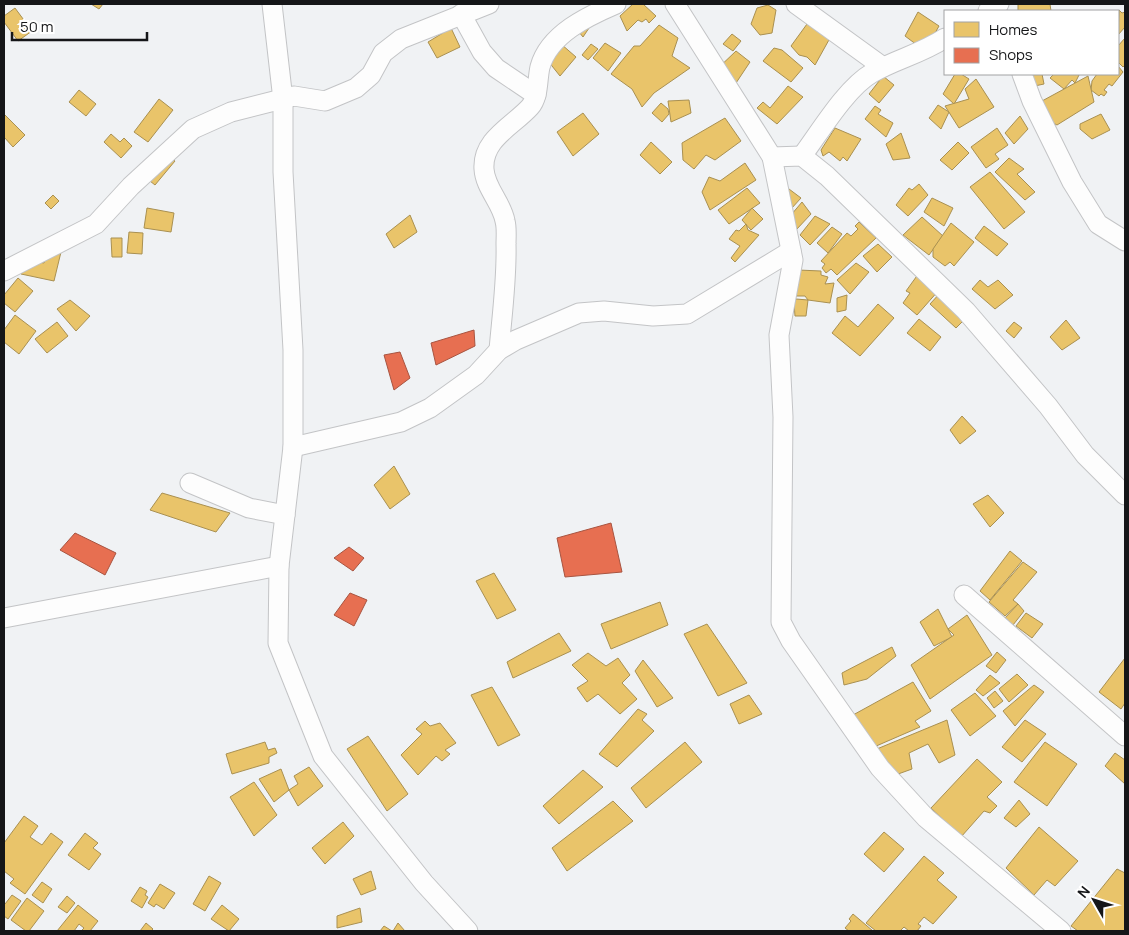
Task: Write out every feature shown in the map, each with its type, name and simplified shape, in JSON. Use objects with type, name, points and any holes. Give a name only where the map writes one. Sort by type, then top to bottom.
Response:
[{"type":"street","points":[[272,4],[283,100],[283,172],[293,350],[293,446],[279,566],[278,643],[324,756],[424,883],[468,931]]},
{"type":"street","points":[[4,270],[96,224],[131,186],[193,129],[232,112],[294,96],[325,101],[356,88],[371,75],[384,53],[401,39],[489,4]]},
{"type":"street","points":[[499,350],[507,260],[506,221],[490,188],[484,168],[488,148],[531,106],[536,96],[541,65],[552,46],[572,26],[616,4]]},
{"type":"street","points":[[675,4],[772,157],[793,260],[779,335],[783,417],[781,622],[802,657],[887,775],[926,818],[1061,931]]},
{"type":"street","points":[[796,4],[883,67]]},
{"type":"street","points":[[461,14],[482,52],[496,68],[536,96]]},
{"type":"street","points":[[802,156],[841,102],[869,74],[925,52],[944,39]]},
{"type":"street","points":[[1022,75],[1032,101],[1072,182],[1098,224],[1125,241]]},
{"type":"street","points":[[772,157],[802,156],[827,176],[966,311],[1048,406],[1085,455],[1125,495]]},
{"type":"street","points":[[293,446],[401,422],[430,408],[476,375],[499,350],[516,340],[579,313],[604,310],[653,316],[687,314],[791,251]]},
{"type":"street","points":[[190,483],[249,508],[285,516]]},
{"type":"street","points":[[4,618],[279,566]]},
{"type":"street","points":[[964,595],[1125,736]]},
{"type":"building: Homes","points":[[91,4],[103,4],[99,9]]},
{"type":"building: Homes","points":[[633,4],[643,4],[656,16],[649,23],[646,19],[642,22],[638,20],[627,31],[620,16]]},
{"type":"building: Homes","points":[[1018,4],[1050,4],[1051,10],[1018,10]]},
{"type":"building: Homes","points":[[768,5],[776,10],[772,33],[760,35],[751,24],[757,8]]},
{"type":"building: Homes","points":[[15,8],[32,31],[18,41],[4,22],[4,16]]},
{"type":"building: Homes","points":[[1119,10],[1122,13],[1125,12],[1125,27],[1119,34]]},
{"type":"building: Homes","points":[[918,12],[939,26],[925,51],[905,36]]},
{"type":"building: Homes","points":[[585,24],[589,28],[583,37],[579,32]]},
{"type":"building: Homes","points":[[807,24],[830,38],[815,65],[807,57],[799,55],[791,46]]},
{"type":"building: Homes","points":[[659,25],[678,38],[672,56],[690,68],[654,93],[642,107],[632,89],[611,74],[634,46],[640,46]]},
{"type":"building: Homes","points":[[451,28],[460,47],[437,58],[428,42]]},
{"type":"building: Homes","points":[[732,34],[741,41],[733,51],[723,44]]},
{"type":"building: Homes","points":[[1125,38],[1125,65],[1123,67],[1119,63],[1119,45]]},
{"type":"building: Homes","points":[[605,43],[621,53],[608,71],[593,58]]},
{"type":"building: Homes","points":[[561,44],[576,57],[560,76],[548,61]]},
{"type":"building: Homes","points":[[591,44],[598,49],[588,60],[582,55]]},
{"type":"building: Homes","points":[[774,48],[782,50],[803,68],[791,82],[763,61]]},
{"type":"building: Homes","points":[[736,51],[750,62],[734,86],[714,72]]},
{"type":"building: Homes","points":[[1119,67],[1123,72],[1112,86],[1109,84],[1104,90],[1107,92],[1104,96],[1101,94],[1099,96],[1091,90],[1092,81],[1096,75],[1119,75]]},
{"type":"building: Homes","points":[[954,75],[963,75],[969,79],[954,104],[943,94]]},
{"type":"building: Homes","points":[[1025,75],[1042,75],[1044,84],[1030,87]]},
{"type":"building: Homes","points":[[1053,75],[1079,75],[1075,83],[1072,80],[1064,89],[1050,78]]},
{"type":"building: Homes","points":[[883,76],[894,85],[879,103],[869,94]]},
{"type":"building: Homes","points":[[1088,76],[1094,102],[1057,125],[1051,122],[1042,101]]},
{"type":"building: Homes","points":[[976,79],[994,107],[959,128],[945,106],[969,99],[965,89]]},
{"type":"building: Homes","points":[[788,86],[803,97],[777,124],[757,108],[763,102],[770,108]]},
{"type":"building: Homes","points":[[79,90],[96,104],[86,116],[69,102]]},
{"type":"building: Homes","points":[[159,99],[173,110],[148,142],[134,132]]},
{"type":"building: Homes","points":[[689,100],[691,113],[671,122],[668,101]]},
{"type":"building: Homes","points":[[661,103],[668,109],[669,114],[662,122],[652,113]]},
{"type":"building: Homes","points":[[938,105],[949,112],[941,129],[929,118]]},
{"type":"building: Homes","points":[[875,106],[881,110],[878,114],[893,123],[886,137],[865,119]]},
{"type":"building: Homes","points":[[583,113],[599,134],[573,156],[557,132]]},
{"type":"building: Homes","points":[[4,114],[25,135],[13,147],[4,137]]},
{"type":"building: Homes","points":[[1101,114],[1110,130],[1092,139],[1080,129],[1080,124]]},
{"type":"building: Homes","points":[[1020,116],[1028,129],[1014,144],[1005,133]]},
{"type":"building: Homes","points":[[725,118],[741,141],[715,160],[706,155],[694,169],[683,160],[682,143]]},
{"type":"building: Homes","points":[[835,128],[861,139],[847,161],[843,157],[840,161],[829,152],[823,156],[821,150]]},
{"type":"building: Homes","points":[[997,128],[1008,145],[995,154],[999,159],[986,168],[971,147]]},
{"type":"building: Homes","points":[[901,133],[910,158],[893,160],[886,144]]},
{"type":"building: Homes","points":[[111,134],[120,142],[124,138],[132,146],[121,158],[104,142]]},
{"type":"building: Homes","points":[[651,142],[672,162],[660,174],[640,155]]},
{"type":"building: Homes","points":[[958,142],[969,153],[952,170],[940,160]]},
{"type":"building: Homes","points":[[160,149],[175,161],[155,185],[140,173]]},
{"type":"building: Homes","points":[[1009,158],[1024,169],[1017,174],[1035,192],[1025,200],[995,172]]},
{"type":"building: Homes","points":[[745,163],[756,180],[710,210],[702,192],[709,177],[720,181]]},
{"type":"building: Homes","points":[[990,172],[1025,212],[1004,229],[970,187]]},
{"type":"building: Homes","points":[[919,184],[928,195],[908,216],[896,205],[909,188],[912,190]]},
{"type":"building: Homes","points":[[785,186],[801,198],[791,209]]},
{"type":"building: Homes","points":[[747,188],[760,203],[729,224],[718,210]]},
{"type":"building: Homes","points":[[53,195],[59,201],[51,209],[45,203]]},
{"type":"building: Homes","points":[[932,198],[953,208],[944,226],[924,212]]},
{"type":"building: Homes","points":[[802,202],[811,214],[796,230],[786,221]]},
{"type":"building: Homes","points":[[147,208],[174,213],[171,232],[144,228]]},
{"type":"building: Homes","points":[[752,208],[763,219],[751,230],[742,220]]},
{"type":"building: Homes","points":[[410,215],[417,232],[394,248],[386,234]]},
{"type":"building: Homes","points":[[815,216],[830,224],[810,245],[800,235]]},
{"type":"building: Homes","points":[[922,217],[943,236],[929,255],[903,235]]},
{"type":"building: Homes","points":[[859,222],[876,238],[837,275],[831,269],[826,273],[822,268],[825,264],[821,261],[847,233],[851,236],[858,229],[855,226]]},
{"type":"building: Homes","points":[[951,223],[974,242],[954,266],[950,262],[945,266],[933,257],[933,249]]},
{"type":"building: Homes","points":[[746,224],[748,230],[759,235],[735,262],[731,258],[740,246],[729,239],[736,230],[739,231]]},
{"type":"building: Homes","points":[[984,226],[1008,244],[997,256],[975,238]]},
{"type":"building: Homes","points":[[832,227],[842,234],[828,253],[817,243]]},
{"type":"building: Homes","points":[[129,232],[143,233],[142,254],[127,253]]},
{"type":"building: Homes","points":[[111,238],[122,238],[122,257],[112,257]]},
{"type":"building: Homes","points":[[878,244],[892,257],[877,272],[863,256]]},
{"type":"building: Homes","points":[[47,248],[61,252],[54,281],[21,274],[24,259],[44,263]]},
{"type":"building: Homes","points":[[856,263],[869,272],[850,294],[837,280]]},
{"type":"building: Homes","points":[[798,270],[821,271],[821,275],[828,277],[825,284],[834,283],[830,303],[808,300],[805,296],[787,296]]},
{"type":"building: Homes","points":[[919,273],[939,290],[917,315],[903,303],[910,293],[906,291]]},
{"type":"building: Homes","points":[[18,278],[33,291],[15,312],[4,303],[4,295]]},
{"type":"building: Homes","points":[[980,280],[988,287],[998,280],[1013,295],[995,309],[972,289]]},
{"type":"building: Homes","points":[[941,292],[967,317],[956,328],[930,304]]},
{"type":"building: Homes","points":[[847,295],[846,310],[837,312],[837,298]]},
{"type":"building: Homes","points":[[796,299],[808,300],[806,316],[795,316],[794,303]]},
{"type":"building: Homes","points":[[70,300],[90,316],[76,331],[57,309]]},
{"type":"building: Homes","points":[[878,304],[894,318],[860,356],[832,333],[845,316],[858,327]]},
{"type":"building: Homes","points":[[15,315],[36,331],[19,354],[4,342],[4,330]]},
{"type":"building: Homes","points":[[919,319],[941,337],[930,351],[907,333]]},
{"type":"building: Homes","points":[[1066,320],[1080,338],[1062,350],[1050,337]]},
{"type":"building: Homes","points":[[57,322],[68,336],[47,353],[35,339]]},
{"type":"building: Homes","points":[[1014,322],[1022,328],[1014,338],[1006,331]]},
{"type":"building: Homes","points":[[962,416],[976,431],[960,444],[950,430]]},
{"type":"building: Homes","points":[[394,466],[410,494],[390,509],[374,485]]},
{"type":"building: Homes","points":[[162,493],[230,513],[216,532],[150,510]]},
{"type":"building: Homes","points":[[988,495],[1004,513],[990,527],[973,504]]},
{"type":"building: Homes","points":[[1010,551],[1022,561],[990,600],[980,591]]},
{"type":"building: Homes","points":[[1023,562],[1037,572],[1013,600],[1018,604],[1005,616],[989,602]]},
{"type":"building: Homes","points":[[494,573],[516,610],[497,619],[476,581]]},
{"type":"building: Homes","points":[[660,602],[668,625],[611,649],[601,624]]},
{"type":"building: Homes","points":[[1018,604],[1024,611],[1013,625],[1005,618]]},
{"type":"building: Homes","points":[[938,609],[952,637],[934,646],[920,622]]},
{"type":"building: Homes","points":[[1026,613],[1043,624],[1032,638],[1016,626]]},
{"type":"building: Homes","points":[[967,615],[992,655],[930,699],[911,665],[954,635],[948,629]]},
{"type":"building: Homes","points":[[707,624],[747,683],[718,696],[684,634]]},
{"type":"building: Homes","points":[[559,633],[571,651],[513,678],[507,662]]},
{"type":"building: Homes","points":[[892,647],[896,656],[867,679],[844,685],[842,673]]},
{"type":"building: Homes","points":[[997,652],[1006,660],[996,673],[986,666]]},
{"type":"building: Homes","points":[[588,653],[606,666],[618,658],[630,675],[622,683],[637,699],[620,714],[598,694],[587,702],[577,688],[588,681],[572,665]]},
{"type":"building: Homes","points":[[1125,658],[1125,703],[1121,709],[1099,692]]},
{"type":"building: Homes","points":[[643,660],[673,698],[657,707],[635,671]]},
{"type":"building: Homes","points":[[1017,674],[1028,685],[1009,702],[999,689]]},
{"type":"building: Homes","points":[[990,675],[1000,683],[983,696],[976,690]]},
{"type":"building: Homes","points":[[913,682],[931,711],[915,721],[920,727],[867,750],[853,715]]},
{"type":"building: Homes","points":[[1034,685],[1044,692],[1015,726],[1003,711]]},
{"type":"building: Homes","points":[[492,687],[520,735],[498,746],[471,695]]},
{"type":"building: Homes","points":[[995,691],[1003,701],[994,708],[987,698]]},
{"type":"building: Homes","points":[[975,693],[996,716],[970,736],[951,710]]},
{"type":"building: Homes","points":[[749,695],[762,714],[739,724],[730,704]]},
{"type":"building: Homes","points":[[638,709],[647,714],[642,720],[654,731],[617,767],[599,754]]},
{"type":"building: Homes","points":[[947,720],[955,755],[939,763],[928,744],[909,753],[912,769],[887,778],[872,751]]},
{"type":"building: Homes","points":[[1025,720],[1046,734],[1022,762],[1002,747]]},
{"type":"building: Homes","points":[[425,721],[430,726],[440,723],[456,743],[445,750],[450,754],[442,761],[436,756],[418,775],[401,755],[422,734],[416,729]]},
{"type":"building: Homes","points":[[368,736],[408,794],[387,811],[347,749]]},
{"type":"building: Homes","points":[[265,742],[268,750],[275,748],[277,753],[269,757],[269,763],[232,774],[226,754]]},
{"type":"building: Homes","points":[[685,742],[702,762],[646,808],[631,788]]},
{"type":"building: Homes","points":[[1045,742],[1077,764],[1047,806],[1014,782]]},
{"type":"building: Homes","points":[[1115,753],[1125,760],[1125,784],[1105,766]]},
{"type":"building: Homes","points":[[977,759],[1002,782],[987,797],[997,806],[990,813],[984,811],[961,837],[931,808]]},
{"type":"building: Homes","points":[[309,767],[323,786],[298,806],[289,790],[298,784],[294,776]]},
{"type":"building: Homes","points":[[281,769],[289,790],[274,802],[259,779]]},
{"type":"building: Homes","points":[[583,770],[603,787],[559,824],[543,806]]},
{"type":"building: Homes","points":[[254,782],[277,815],[254,836],[230,797]]},
{"type":"building: Homes","points":[[1019,800],[1030,814],[1016,827],[1004,818]]},
{"type":"building: Homes","points":[[613,801],[633,821],[567,871],[552,848]]},
{"type":"building: Homes","points":[[24,816],[38,826],[30,837],[42,845],[51,833],[63,842],[25,894],[10,883],[14,879],[4,871],[4,843]]},
{"type":"building: Homes","points":[[343,822],[354,836],[325,864],[312,848]]},
{"type":"building: Homes","points":[[1039,827],[1078,861],[1055,886],[1047,880],[1034,895],[1006,868]]},
{"type":"building: Homes","points":[[884,832],[904,849],[884,872],[864,854]]},
{"type":"building: Homes","points":[[85,833],[98,843],[93,848],[101,854],[89,870],[68,855]]},
{"type":"building: Homes","points":[[924,856],[944,873],[937,880],[957,897],[933,924],[924,917],[918,924],[921,926],[917,931],[909,931],[904,927],[900,931],[876,931],[866,923]]},
{"type":"building: Homes","points":[[1117,869],[1125,873],[1125,931],[1078,931],[1071,926]]},
{"type":"building: Homes","points":[[371,871],[376,889],[361,895],[353,879]]},
{"type":"building: Homes","points":[[209,876],[221,883],[205,911],[193,904]]},
{"type":"building: Homes","points":[[42,882],[52,889],[43,903],[32,895]]},
{"type":"building: Homes","points":[[160,884],[175,893],[164,909],[156,904],[154,907],[148,903]]},
{"type":"building: Homes","points":[[140,887],[147,891],[145,895],[148,897],[142,908],[131,901]]},
{"type":"building: Homes","points":[[12,895],[21,901],[8,919],[4,916],[4,903]]},
{"type":"building: Homes","points":[[67,896],[75,903],[67,913],[58,907]]},
{"type":"building: Homes","points":[[27,898],[44,911],[29,931],[26,931],[11,920]]},
{"type":"building: Homes","points":[[78,905],[98,921],[90,931],[81,931],[84,928],[79,924],[74,931],[57,931]]},
{"type":"building: Homes","points":[[222,905],[239,919],[229,931],[211,919]]},
{"type":"building: Homes","points":[[360,908],[362,922],[337,928],[337,916]]},
{"type":"building: Homes","points":[[853,914],[873,931],[849,931],[845,928],[851,921],[849,919]]},
{"type":"building: Homes","points":[[146,923],[153,929],[151,931],[140,931]]},
{"type":"building: Homes","points":[[398,923],[405,931],[393,931]]},
{"type":"building: Homes","points":[[384,926],[392,931],[380,931]]},
{"type":"building: Shops","points":[[474,330],[475,346],[436,365],[431,343]]},
{"type":"building: Shops","points":[[400,352],[410,378],[394,390],[384,355]]},
{"type":"building: Shops","points":[[611,523],[622,572],[565,577],[557,538]]},
{"type":"building: Shops","points":[[75,533],[116,553],[105,575],[60,550]]},
{"type":"building: Shops","points":[[349,547],[364,558],[353,571],[334,558]]},
{"type":"building: Shops","points":[[350,593],[367,600],[354,626],[334,615]]}]
